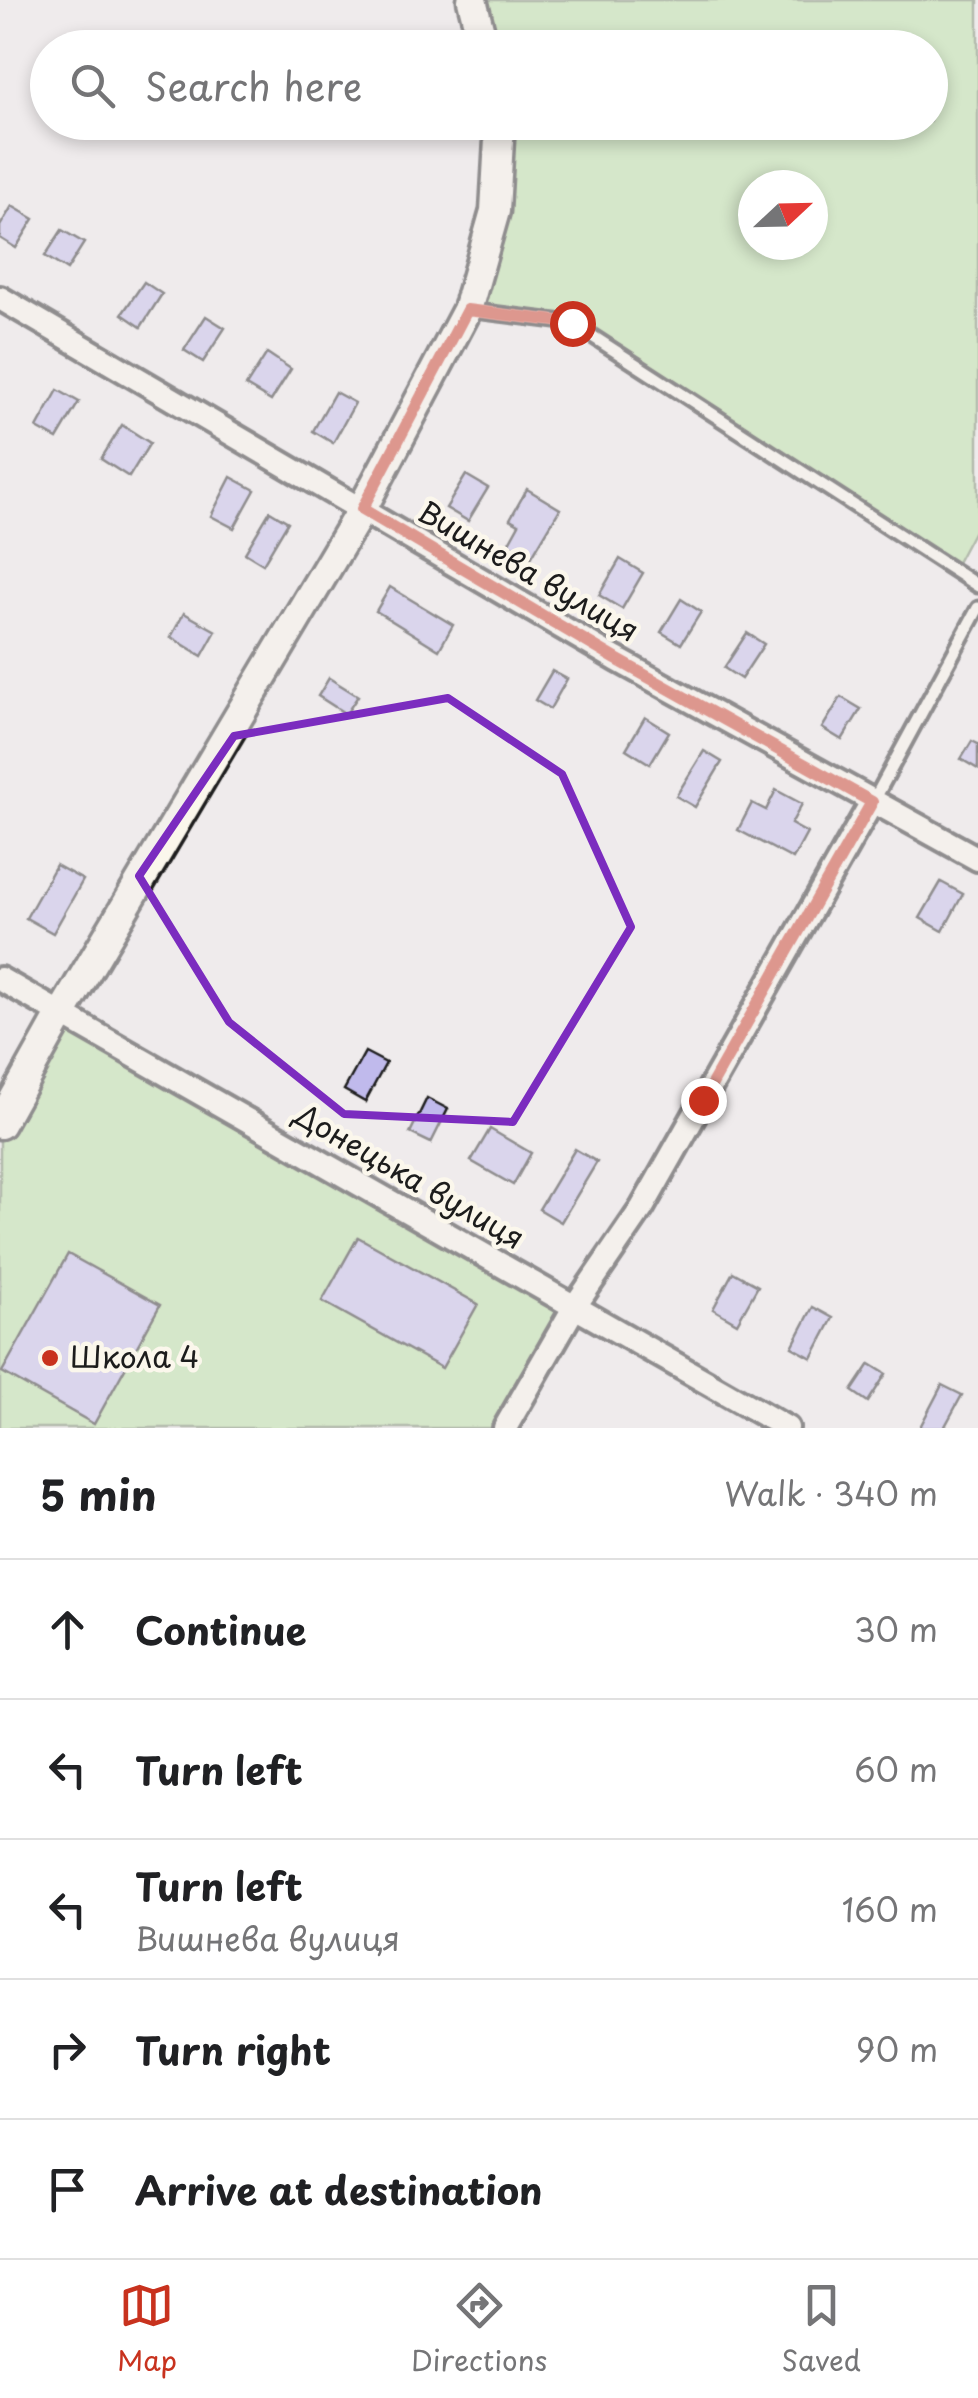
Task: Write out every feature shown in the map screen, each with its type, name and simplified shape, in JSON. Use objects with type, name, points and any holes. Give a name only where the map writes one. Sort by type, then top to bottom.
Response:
[{"type":"street","points":[[472,0],[480,30]]},
{"type":"street","points":[[0,1124],[362,509],[467,310],[494,211],[499,140]]},
{"type":"street","name":"Вишнева вулиця","points":[[0,298],[616,659],[978,859]]},
{"type":"street","points":[[505,1428],[574,1306],[642,1208],[872,802]]},
{"type":"street","name":"Донецька вулиця","points":[[0,979],[787,1428]]},
{"type":"lane","points":[[467,310],[572,323],[978,586]]},
{"type":"lane","points":[[872,802],[978,608]]},
{"type":"highlighted area","points":[[448,698],[562,774],[631,927],[513,1122],[344,1114],[229,1022],[139,876],[234,736]]},
{"type":"green space","points":[[472,0],[978,0],[978,523],[953,570],[572,323],[467,310],[497,140],[948,140],[948,30],[480,30]]},
{"type":"green space","points":[[62,1013],[575,1306],[505,1428],[0,1428],[0,1124]]},
{"type":"building","points":[[12,206],[34,219],[16,248],[0,238],[0,226]]},
{"type":"building","points":[[62,230],[84,243],[67,270],[45,256]]},
{"type":"building","points":[[144,282],[162,294],[141,327],[122,314]]},
{"type":"building","points":[[206,316],[225,328],[203,362],[184,350]]},
{"type":"building","points":[[267,353],[291,369],[271,401],[246,386]]},
{"type":"building","points":[[58,390],[79,402],[57,439],[37,428]]},
{"type":"building","points":[[335,392],[355,403],[333,443],[313,431]]},
{"type":"building","points":[[122,425],[150,443],[129,477],[101,459]]},
{"type":"building","points":[[466,475],[488,488],[468,521],[446,508]]},
{"type":"building","points":[[231,477],[255,490],[234,528],[211,516]]},
{"type":"building","points":[[527,489],[560,509],[531,558],[508,544],[519,524],[510,519]]},
{"type":"building","points":[[270,511],[288,522],[263,564],[245,553]]},
{"type":"building","points":[[620,559],[643,573],[622,609],[599,595]]},
{"type":"building","points":[[390,587],[453,625],[439,650],[376,611]]},
{"type":"building","points":[[681,599],[701,612],[681,644],[661,632]]},
{"type":"building","points":[[184,613],[216,631],[202,656],[171,637]]},
{"type":"building","points":[[747,633],[764,644],[741,679],[724,668]]},
{"type":"building","points":[[552,671],[567,679],[550,709],[535,700]]},
{"type":"building","points":[[329,678],[358,696],[346,714],[318,696]]},
{"type":"building","points":[[841,697],[861,709],[842,740],[822,728]]},
{"type":"building","points":[[645,717],[669,732],[650,764],[626,749]]},
{"type":"building","points":[[972,741],[978,744],[978,769],[961,759]]},
{"type":"building","points":[[704,751],[722,762],[695,807],[676,796]]},
{"type":"building","points":[[776,790],[802,804],[791,824],[807,833],[793,859],[738,830],[752,803],[766,810]]},
{"type":"building","points":[[56,865],[83,880],[53,933],[26,918]]},
{"type":"building","points":[[941,882],[963,894],[943,931],[920,918]]},
{"type":"building","points":[[365,1052],[386,1063],[365,1102],[344,1090]]},
{"type":"building","points":[[427,1098],[448,1109],[431,1143],[410,1133]]},
{"type":"building","points":[[490,1129],[531,1153],[513,1185],[471,1161]]},
{"type":"building","points":[[575,1149],[597,1162],[561,1222],[539,1209]]},
{"type":"building","points":[[358,1237],[478,1304],[442,1368],[322,1301]]},
{"type":"building","points":[[68,1254],[160,1305],[94,1424],[2,1372]]},
{"type":"building","points":[[733,1272],[758,1286],[737,1323],[713,1309]]},
{"type":"building","points":[[813,1307],[833,1318],[812,1358],[792,1347]]},
{"type":"building","points":[[870,1364],[886,1374],[868,1402],[852,1391]]},
{"type":"building","points":[[942,1385],[962,1395],[944,1428],[920,1427]]},
{"type":"place","name":"Школа 4","points":[[50,1358]]},
{"type":"route","points":[[572,323],[467,310],[362,509],[616,659],[872,802],[703,1100]]}]
